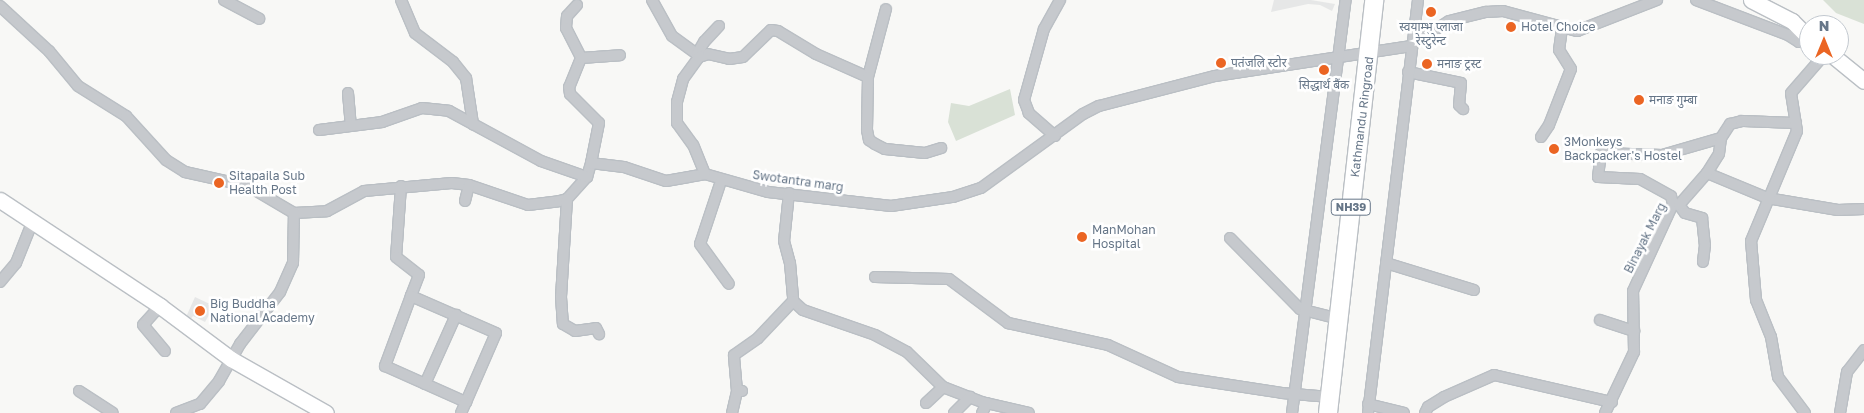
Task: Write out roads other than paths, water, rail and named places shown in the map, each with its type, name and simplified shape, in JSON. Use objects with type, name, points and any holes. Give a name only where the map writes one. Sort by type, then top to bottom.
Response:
[{"type":"highway","name":"Kathmandu Ringroad","points":[[1329,405],[1370,54],[1374,0]]},
{"type":"main road","points":[[1751,0],[1792,21],[1799,28]]},
{"type":"main road","points":[[1844,65],[1864,81]]},
{"type":"main road","points":[[0,200],[32,223],[160,306],[231,359],[326,413]]},
{"type":"street","points":[[224,0],[259,19]]},
{"type":"street","points":[[401,0],[415,33],[453,62],[466,78],[473,124]]},
{"type":"street","points":[[652,0],[672,36],[698,56],[708,54],[729,59],[744,57],[766,33],[774,30],[816,54],[868,76]]},
{"type":"street","points":[[1055,136],[1029,113],[1024,100],[1044,29],[1060,0]]},
{"type":"street","points":[[1292,413],[1346,0]]},
{"type":"street","points":[[1404,413],[1368,408],[1410,46],[1418,0]]},
{"type":"street","points":[[1410,46],[1449,21],[1486,12],[1503,11],[1526,16],[1562,28],[1586,28],[1613,14],[1627,12],[1657,0]]},
{"type":"street","points":[[1696,0],[1788,34],[1799,42]]},
{"type":"street","points":[[577,5],[567,16],[566,28],[581,58]]},
{"type":"street","points":[[0,6],[50,51],[78,86],[126,116],[166,160],[185,172],[248,186],[294,213],[327,211],[364,191],[401,186],[469,185],[528,205],[567,199],[587,178],[592,163],[599,123],[570,94],[568,87],[581,58]]},
{"type":"street","points":[[886,9],[868,76],[866,99],[869,140],[885,149],[925,153],[942,148]]},
{"type":"street","points":[[592,163],[624,167],[666,181],[705,174],[693,146],[677,123],[677,102],[683,79],[719,26]]},
{"type":"street","points":[[1540,137],[1549,125],[1571,69],[1559,50],[1562,28]]},
{"type":"street","points":[[789,30],[816,54]]},
{"type":"street","name":"Swotantra marg","points":[[705,174],[721,181],[789,193],[891,206],[953,197],[981,188],[1083,114],[1099,106],[1215,76],[1370,54],[1410,46]]},
{"type":"street","points":[[581,58],[620,55]]},
{"type":"street","points":[[1805,413],[1778,377],[1770,337],[1756,300],[1751,241],[1767,198],[1797,131],[1791,93],[1815,65]]},
{"type":"street","points":[[1408,72],[1461,83],[1459,105],[1463,109]]},
{"type":"street","points":[[348,93],[351,125]]},
{"type":"street","points":[[319,130],[382,122],[422,108],[449,111],[541,161],[587,178]]},
{"type":"street","name":"Binayak Marg","points":[[1605,413],[1612,402],[1634,352],[1632,291],[1676,205],[1707,173],[1719,154],[1721,138],[1730,124],[1742,120],[1796,123]]},
{"type":"street","points":[[1704,262],[1705,245],[1702,218],[1685,213],[1676,205],[1671,196],[1640,179],[1598,177],[1601,153],[1662,155],[1721,138]]},
{"type":"street","points":[[1707,173],[1767,198],[1838,210],[1864,210]]},
{"type":"street","points":[[721,181],[700,244],[730,284]]},
{"type":"street","points":[[464,201],[469,185]]},
{"type":"street","points":[[401,186],[395,251],[399,262],[419,275],[385,366],[466,402]]},
{"type":"street","points":[[789,193],[784,241],[790,263],[793,301],[803,310],[875,335],[907,352],[943,387],[987,403],[1029,413]]},
{"type":"street","points":[[567,199],[561,296],[563,324],[575,331],[596,328],[599,334]]},
{"type":"street","points":[[176,413],[202,409],[231,359],[290,274],[294,253],[294,213]]},
{"type":"street","points":[[0,282],[16,263],[32,223]]},
{"type":"street","points":[[1230,238],[1306,313],[1339,319]]},
{"type":"street","points":[[1386,263],[1474,290]]},
{"type":"street","points":[[875,277],[949,279],[1008,323],[1108,345],[1178,377],[1282,393],[1295,392],[1329,405]]},
{"type":"street","points":[[411,296],[496,332],[461,413]]},
{"type":"street","points":[[732,413],[740,391],[734,355],[758,338],[793,301]]},
{"type":"street","points":[[160,306],[143,325],[165,351]]},
{"type":"street","points":[[425,384],[456,315]]},
{"type":"street","points":[[1600,320],[1634,331]]},
{"type":"street","points":[[1840,413],[1847,372],[1864,350]]},
{"type":"street","points":[[1425,413],[1428,407],[1444,397],[1494,375],[1612,402]]},
{"type":"street","points":[[926,403],[943,387]]},
{"type":"street","points":[[79,391],[113,413]]},
{"type":"street","points":[[954,413],[970,397]]},
{"type":"street","points":[[982,413],[987,403]]},
{"type":"place","name":"स्वयाम्भु प्लाजा रेस्टुरेन्ट","points":[[1431,12]]},
{"type":"place","name":"Hotel Choice","points":[[1511,27]]},
{"type":"place","name":"पतंजलि स्टोर","points":[[1221,63]]},
{"type":"place","name":"मनाङ ट्रस्ट","points":[[1427,64]]},
{"type":"place","name":"सिद्धार्थ बैंक","points":[[1324,70]]},
{"type":"place","name":"मनाङ गुम्बा","points":[[1639,100]]},
{"type":"place","name":"3Monkeys Backpacker's Hostel","points":[[1554,149]]},
{"type":"place","name":"Sitapaila Sub Health Post","points":[[219,183]]},
{"type":"place","name":"ManMohan Hospital","points":[[1082,237]]},
{"type":"place","name":"Big Buddha National Academy","points":[[200,311]]}]
